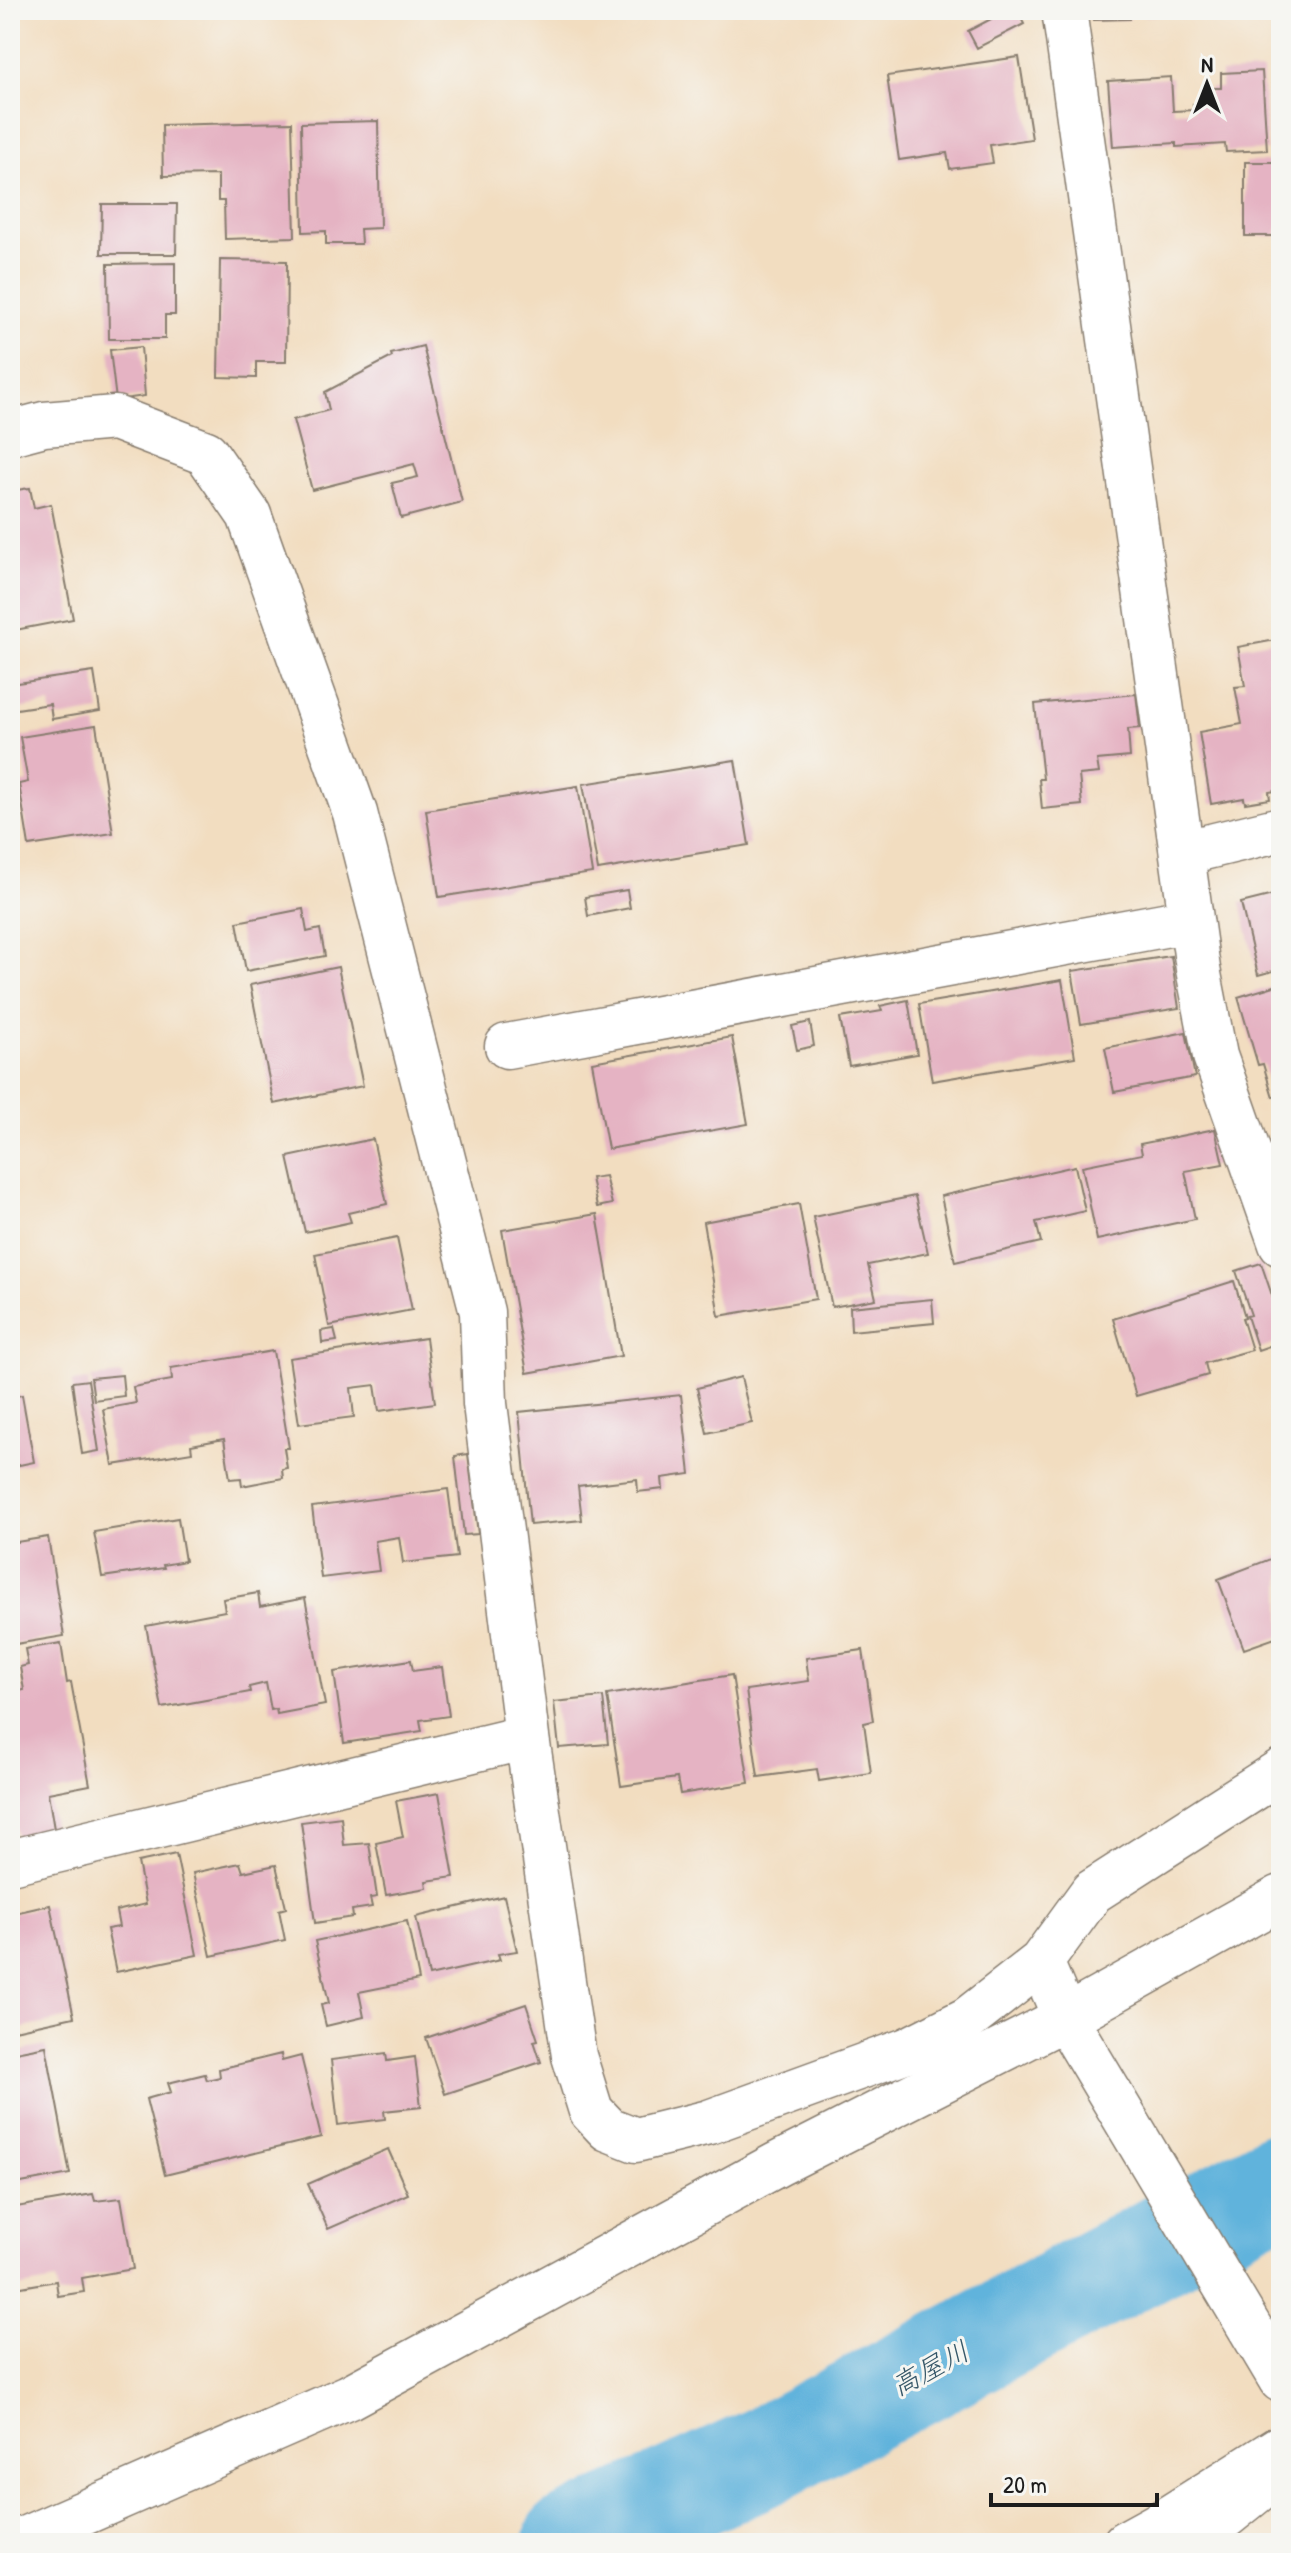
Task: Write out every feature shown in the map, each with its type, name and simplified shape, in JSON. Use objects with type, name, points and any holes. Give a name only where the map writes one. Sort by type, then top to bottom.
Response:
[{"type":"street","points":[[1064,10],[1191,920],[1215,1056],[1281,1244]]},
{"type":"street","points":[[10,433],[44,424],[115,418],[206,453],[249,515],[355,813],[482,1312],[485,1404],[527,1737],[574,2056],[591,2111],[608,2129],[636,2140],[709,2122],[907,2050],[968,2019],[1041,1962],[1092,1892],[1281,1771]]},
{"type":"street","points":[[1182,853],[1281,829]]},
{"type":"street","points":[[507,1046],[1191,920]]},
{"type":"street","points":[[10,1862],[527,1737]]},
{"type":"street","points":[[15,2543],[349,2397],[778,2164],[1065,2018],[1281,1897]]},
{"type":"street","points":[[1041,1962],[1065,2018],[1281,2380]]},
{"type":"street","points":[[1125,2543],[1276,2450]]},
{"type":"street","points":[[1192,2543],[1267,2483],[1276,2450]]},
{"type":"building","points":[[1008,10],[1017,10],[1024,24],[977,48],[968,31]]},
{"type":"building","points":[[1093,10],[1130,10],[1130,19],[1094,20]]},
{"type":"building","points":[[1143,10],[1196,10],[1196,13],[1143,16]]},
{"type":"building","points":[[1019,57],[1032,139],[990,145],[993,163],[950,169],[947,153],[899,160],[887,76]]},
{"type":"building","points":[[1262,71],[1267,150],[1226,152],[1225,144],[1176,147],[1176,143],[1113,147],[1108,81],[1171,77],[1173,111],[1194,110],[1193,104],[1210,103],[1209,88],[1221,88],[1221,73]]},
{"type":"building","points":[[1273,84],[1281,84],[1281,152],[1277,152]]},
{"type":"building","points":[[378,121],[380,228],[360,229],[361,244],[326,244],[326,231],[303,232],[301,123]]},
{"type":"building","points":[[292,122],[295,237],[225,239],[224,201],[218,201],[218,175],[163,176],[162,125]]},
{"type":"building","points":[[1245,162],[1281,162],[1281,228],[1278,228],[1277,236],[1245,236]]},
{"type":"building","points":[[102,204],[177,204],[176,254],[101,254]]},
{"type":"building","points":[[220,260],[287,261],[286,362],[256,362],[256,378],[218,377]]},
{"type":"building","points":[[175,263],[175,315],[165,315],[165,339],[109,339],[108,264]]},
{"type":"building","points":[[423,346],[462,502],[401,518],[392,483],[418,477],[414,464],[312,490],[293,420],[329,410],[325,392],[392,357],[391,354]]},
{"type":"building","points":[[141,347],[145,396],[116,400],[110,350]]},
{"type":"building","points":[[30,488],[34,508],[51,504],[73,619],[10,631],[10,491]]},
{"type":"building","points":[[1281,639],[1281,790],[1269,792],[1270,799],[1245,803],[1244,798],[1211,804],[1199,732],[1242,724],[1235,687],[1245,686],[1238,647]]},
{"type":"building","points":[[94,672],[100,711],[52,719],[50,704],[10,710],[10,684]]},
{"type":"building","points":[[1136,694],[1140,728],[1128,729],[1130,757],[1097,760],[1099,773],[1079,775],[1082,805],[1042,809],[1039,779],[1043,779],[1035,704]]},
{"type":"building","points":[[96,725],[113,833],[29,846],[19,784],[28,782],[20,737]]},
{"type":"building","points":[[735,760],[749,845],[598,870],[583,784]]},
{"type":"building","points":[[578,786],[592,873],[439,897],[426,810]]},
{"type":"building","points":[[627,890],[630,908],[588,916],[585,897]]},
{"type":"building","points":[[1281,893],[1281,969],[1258,975],[1241,903]]},
{"type":"building","points":[[303,909],[307,932],[320,929],[325,956],[246,971],[237,922]]},
{"type":"building","points":[[1171,956],[1179,1008],[1081,1024],[1072,971]]},
{"type":"building","points":[[338,967],[363,1086],[274,1104],[250,985]]},
{"type":"building","points":[[1062,980],[1075,1057],[932,1081],[919,1004]]},
{"type":"building","points":[[1281,984],[1281,1095],[1273,1097],[1263,1064],[1258,1065],[1238,997]]},
{"type":"building","points":[[908,1000],[917,1054],[849,1066],[840,1018],[882,1011],[880,1006]]},
{"type":"building","points":[[810,1022],[814,1046],[797,1050],[792,1026]]},
{"type":"building","points":[[1186,1032],[1195,1077],[1114,1092],[1105,1048]]},
{"type":"building","points":[[732,1037],[748,1124],[608,1149],[592,1062]]},
{"type":"building","points":[[1215,1129],[1223,1164],[1185,1171],[1195,1219],[1097,1240],[1082,1166],[1142,1154],[1140,1144]]},
{"type":"building","points":[[373,1139],[387,1204],[348,1213],[351,1222],[305,1232],[288,1157]]},
{"type":"building","points":[[1075,1166],[1085,1211],[1036,1222],[1041,1242],[955,1262],[941,1196]]},
{"type":"building","points":[[605,1176],[612,1204],[597,1207],[591,1178]]},
{"type":"building","points":[[915,1196],[928,1253],[868,1265],[876,1299],[832,1307],[813,1217]]},
{"type":"building","points":[[799,1204],[816,1299],[719,1316],[703,1222]]},
{"type":"building","points":[[597,1214],[621,1356],[527,1373],[502,1230]]},
{"type":"building","points":[[397,1238],[412,1310],[329,1326],[315,1254]]},
{"type":"building","points":[[1261,1263],[1281,1315],[1281,1342],[1258,1350],[1247,1316],[1251,1315],[1236,1271]]},
{"type":"building","points":[[1234,1281],[1252,1350],[1205,1363],[1208,1375],[1136,1396],[1113,1319]]},
{"type":"building","points":[[932,1299],[934,1323],[851,1331],[850,1307]]},
{"type":"building","points":[[334,1329],[337,1341],[322,1343],[321,1331]]},
{"type":"building","points":[[426,1338],[435,1403],[379,1411],[375,1385],[351,1388],[354,1417],[299,1424],[289,1358]]},
{"type":"building","points":[[273,1351],[289,1448],[284,1448],[287,1468],[282,1469],[283,1478],[242,1486],[241,1478],[230,1479],[224,1439],[191,1445],[192,1452],[113,1465],[103,1409],[136,1403],[133,1387],[172,1380],[171,1368]]},
{"type":"building","points":[[122,1375],[124,1396],[94,1400],[91,1378]]},
{"type":"building","points":[[741,1377],[752,1423],[707,1433],[697,1388]]},
{"type":"building","points":[[88,1380],[99,1451],[82,1454],[72,1382]]},
{"type":"building","points":[[22,1395],[34,1462],[10,1467],[10,1397]]},
{"type":"building","points":[[681,1395],[690,1474],[662,1478],[663,1489],[638,1492],[637,1479],[578,1486],[582,1520],[530,1525],[519,1412]]},
{"type":"building","points":[[468,1454],[478,1534],[464,1535],[455,1456]]},
{"type":"building","points":[[448,1489],[457,1557],[403,1563],[399,1537],[375,1541],[379,1571],[321,1578],[312,1507]]},
{"type":"building","points":[[178,1518],[185,1561],[163,1565],[164,1568],[102,1577],[94,1532]]},
{"type":"building","points":[[48,1537],[64,1636],[10,1645],[10,1543]]},
{"type":"building","points":[[1281,1555],[1281,1636],[1244,1649],[1218,1579]]},
{"type":"building","points":[[258,1593],[260,1607],[305,1598],[325,1705],[277,1714],[276,1709],[271,1710],[266,1683],[249,1687],[250,1692],[162,1708],[146,1626],[225,1611],[223,1599]]},
{"type":"building","points":[[61,1643],[90,1785],[48,1793],[55,1835],[18,1842],[10,1799],[10,1693],[24,1690],[20,1667],[28,1665],[25,1649]]},
{"type":"building","points":[[863,1650],[873,1721],[864,1723],[871,1773],[819,1781],[817,1769],[758,1777],[746,1690],[809,1681],[806,1658]]},
{"type":"building","points":[[411,1660],[413,1671],[442,1667],[449,1716],[420,1720],[422,1731],[344,1743],[334,1672]]},
{"type":"building","points":[[732,1675],[749,1783],[680,1794],[677,1778],[621,1786],[607,1695]]},
{"type":"building","points":[[603,1697],[608,1744],[559,1748],[554,1702]]},
{"type":"building","points":[[439,1793],[454,1877],[426,1881],[427,1888],[386,1895],[376,1843],[403,1837],[396,1801]]},
{"type":"building","points":[[341,1817],[344,1845],[369,1843],[377,1897],[370,1898],[372,1907],[352,1910],[353,1917],[315,1923],[301,1822]]},
{"type":"building","points":[[176,1854],[197,1955],[116,1972],[107,1929],[119,1927],[116,1911],[146,1904],[138,1862]]},
{"type":"building","points":[[240,1863],[243,1872],[276,1865],[286,1908],[279,1910],[285,1940],[211,1956],[193,1873]]},
{"type":"building","points":[[504,1896],[517,1951],[498,1954],[500,1960],[429,1976],[416,1917]]},
{"type":"building","points":[[50,1905],[74,2017],[10,2031],[10,1914]]},
{"type":"building","points":[[407,1921],[419,1980],[359,1992],[364,2017],[326,2026],[321,2005],[329,2003],[315,1941]]},
{"type":"building","points":[[526,2004],[538,2040],[534,2041],[541,2062],[445,2094],[426,2038]]},
{"type":"building","points":[[46,2046],[70,2174],[10,2185],[10,2053]]},
{"type":"building","points":[[386,2053],[387,2061],[415,2057],[421,2107],[384,2111],[385,2119],[338,2125],[331,2060]]},
{"type":"building","points":[[281,2054],[282,2061],[301,2056],[321,2137],[165,2175],[146,2099],[171,2092],[168,2083],[205,2074],[207,2080],[220,2077],[219,2069]]},
{"type":"building","points":[[388,2149],[408,2194],[328,2229],[308,2184]]},
{"type":"building","points":[[93,2194],[95,2201],[121,2198],[133,2269],[82,2278],[84,2292],[58,2296],[56,2281],[10,2289],[10,2208]]},
{"type":"waterway","name":"高屋川","points":[[573,2543],[765,2456],[1281,2181]]}]
